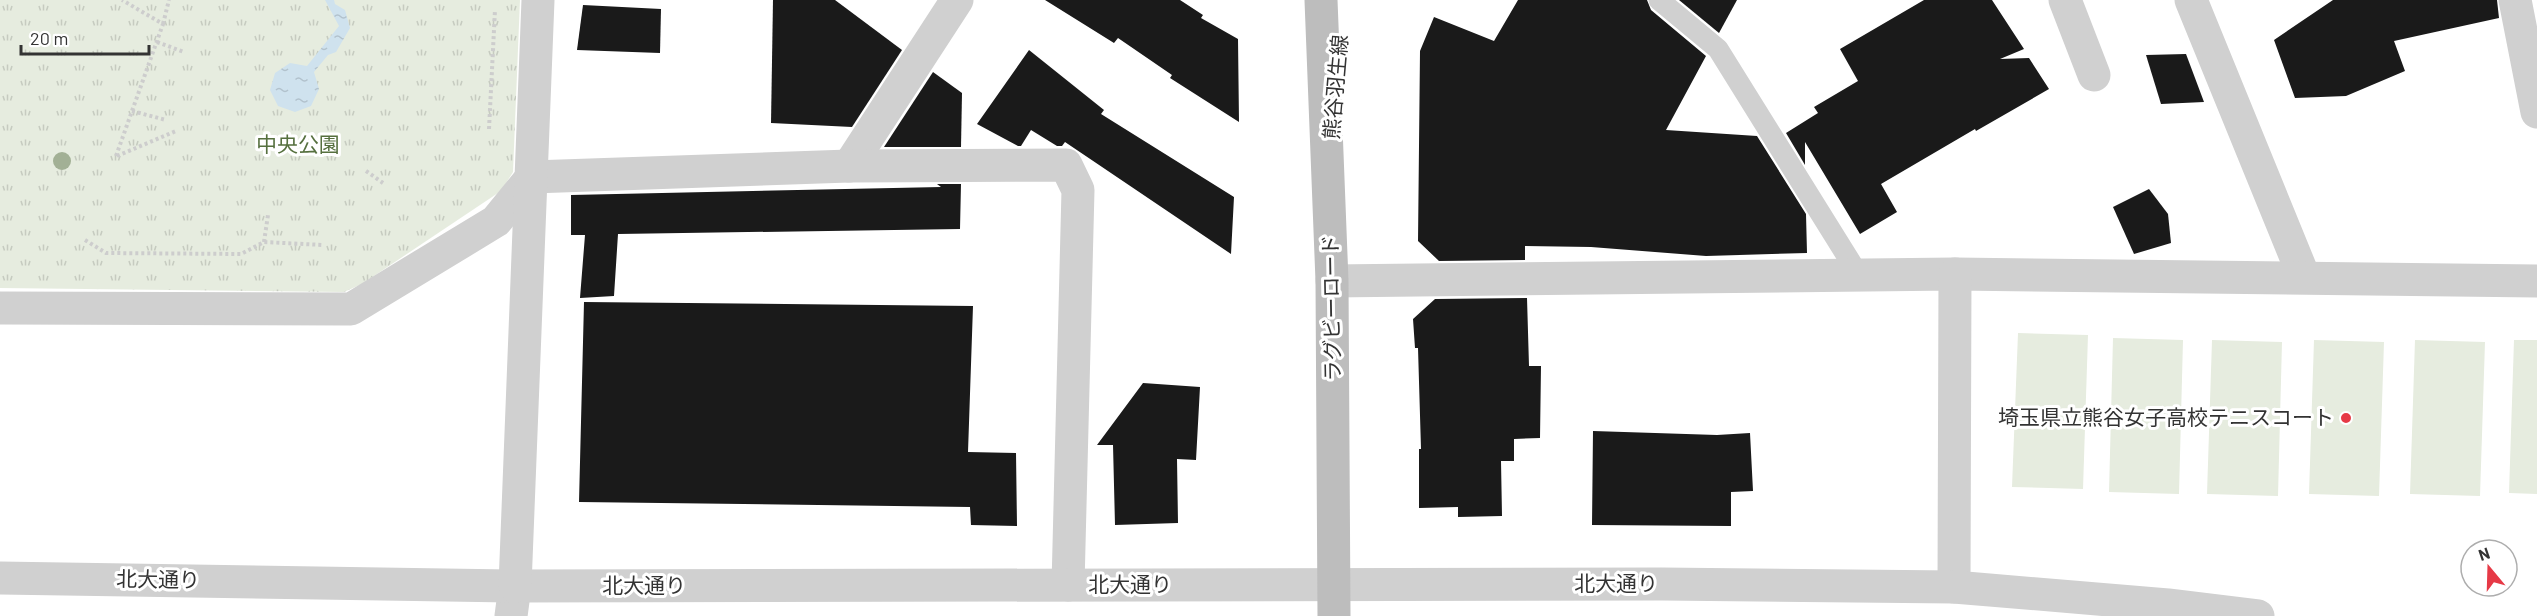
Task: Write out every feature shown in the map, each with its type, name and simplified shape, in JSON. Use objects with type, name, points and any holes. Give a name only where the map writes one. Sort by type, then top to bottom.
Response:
[{"type":"main road","name":"ラグビーロード","points":[[1329,6],[1334,600]]},
{"type":"street","points":[[513,601],[538,0]]},
{"type":"street","points":[[849,166],[957,0]]},
{"type":"street","points":[[2065,0],[2094,75]]},
{"type":"street","points":[[2192,0],[2304,278]]},
{"type":"street","points":[[2516,0],[2531,55],[2537,112]]},
{"type":"street","points":[[0,308],[351,309],[496,221],[532,177],[849,166],[1066,165],[1078,190],[1068,585]]},
{"type":"street","points":[[1954,587],[1955,274]]},
{"type":"street","points":[[1332,281],[1860,277],[1955,274],[2537,281]]},
{"type":"street","name":"北大通り","points":[[0,578],[513,601],[1068,585],[1334,600],[1954,587],[2168,605],[2258,616]]},
{"type":"lane","points":[[1659,0],[1718,49],[1860,277]]},
{"type":"path","points":[[122,0],[163,24]]},
{"type":"path","points":[[169,0],[157,42],[116,156],[176,131]]},
{"type":"path","points":[[489,129],[496,0]]},
{"type":"path","points":[[157,42],[184,52]]},
{"type":"path","points":[[132,111],[166,120]]},
{"type":"path","points":[[366,171],[383,183]]},
{"type":"path","points":[[264,242],[268,215]]},
{"type":"path","points":[[85,240],[106,253],[241,254],[264,242],[323,245]]},
{"type":"green space","name":"中央公園","points":[[0,0],[520,0],[513,172],[501,191],[362,284],[344,292],[0,288]]},
{"type":"green space","name":"埼玉県立熊谷女子高校テニスコート","points":[[2018,333],[2088,335],[2083,489],[2012,487]]},
{"type":"green space","name":"埼玉県立熊谷女子高校テニスコート","points":[[2113,338],[2183,340],[2179,494],[2109,492]]},
{"type":"green space","name":"埼玉県立熊谷女子高校テニスコート","points":[[2212,340],[2282,342],[2278,496],[2207,494]]},
{"type":"green space","name":"埼玉県立熊谷女子高校テニスコート","points":[[2314,340],[2384,342],[2379,496],[2309,494]]},
{"type":"green space","points":[[2415,340],[2485,342],[2480,496],[2410,494]]},
{"type":"green space","points":[[2514,340],[2537,340],[2537,494],[2509,493]]},
{"type":"water","points":[[325,0],[334,0],[335,4],[345,10],[350,28],[336,52],[328,55],[314,72],[319,89],[311,106],[295,112],[278,106],[270,90],[275,73],[290,63],[307,66],[339,26]]},
{"type":"building","points":[[773,0],[835,0],[902,50],[852,127],[771,123]]},
{"type":"building","points":[[1045,0],[1180,0],[1203,15],[1201,18],[1238,39],[1239,122],[1170,78],[1172,75],[1118,38],[1114,43]]},
{"type":"building","points":[[1518,0],[1647,0],[1651,10],[1706,56],[1666,130],[1757,136],[1806,214],[1807,253],[1706,256],[1591,247],[1525,246],[1525,260],[1439,261],[1418,241],[1420,51],[1434,17],[1494,41]]},
{"type":"building","points":[[1679,0],[1737,0],[1719,33]]},
{"type":"building","points":[[1924,0],[1992,0],[2024,49],[2000,59],[2029,58],[2049,89],[1881,184],[1897,212],[1860,234],[1805,142],[1805,165],[1786,133],[1818,113],[1814,107],[1858,81],[1840,49]]},
{"type":"building","points":[[2333,0],[2497,0],[2499,18],[2394,41],[2405,71],[2346,96],[2295,98],[2274,40]]},
{"type":"building","points":[[583,5],[661,9],[660,53],[577,50]]},
{"type":"building","points":[[1029,50],[1104,110],[1101,114],[1234,197],[1231,254],[1065,142],[1062,146],[1057,146],[1031,130],[1021,146],[1018,146],[977,124]]},
{"type":"building","points":[[2186,54],[2204,102],[2161,104],[2146,55]]},
{"type":"building","points":[[933,72],[962,93],[961,147],[884,147]]},
{"type":"building","points":[[937,184],[961,184],[960,229],[618,234],[614,296],[580,298],[585,235],[571,235],[571,195],[941,187]]},
{"type":"building","points":[[2149,189],[2168,214],[2171,243],[2134,254],[2113,207]]},
{"type":"building","points":[[1527,298],[1529,366],[1541,366],[1540,438],[1514,439],[1514,461],[1501,461],[1502,516],[1458,517],[1458,507],[1419,508],[1419,449],[1421,449],[1418,348],[1415,348],[1413,319],[1435,299]]},
{"type":"building","points":[[584,302],[973,306],[968,452],[1016,453],[1017,526],[971,525],[970,507],[579,502]]},
{"type":"building","points":[[1143,383],[1200,387],[1196,460],[1177,459],[1178,523],[1115,525],[1113,445],[1097,445]]},
{"type":"building","points":[[1593,431],[1717,435],[1750,433],[1753,491],[1731,492],[1731,526],[1592,525]]},
{"type":"place","name":"埼玉県立熊谷女子高校テニスコート","points":[[2346,418]]}]
